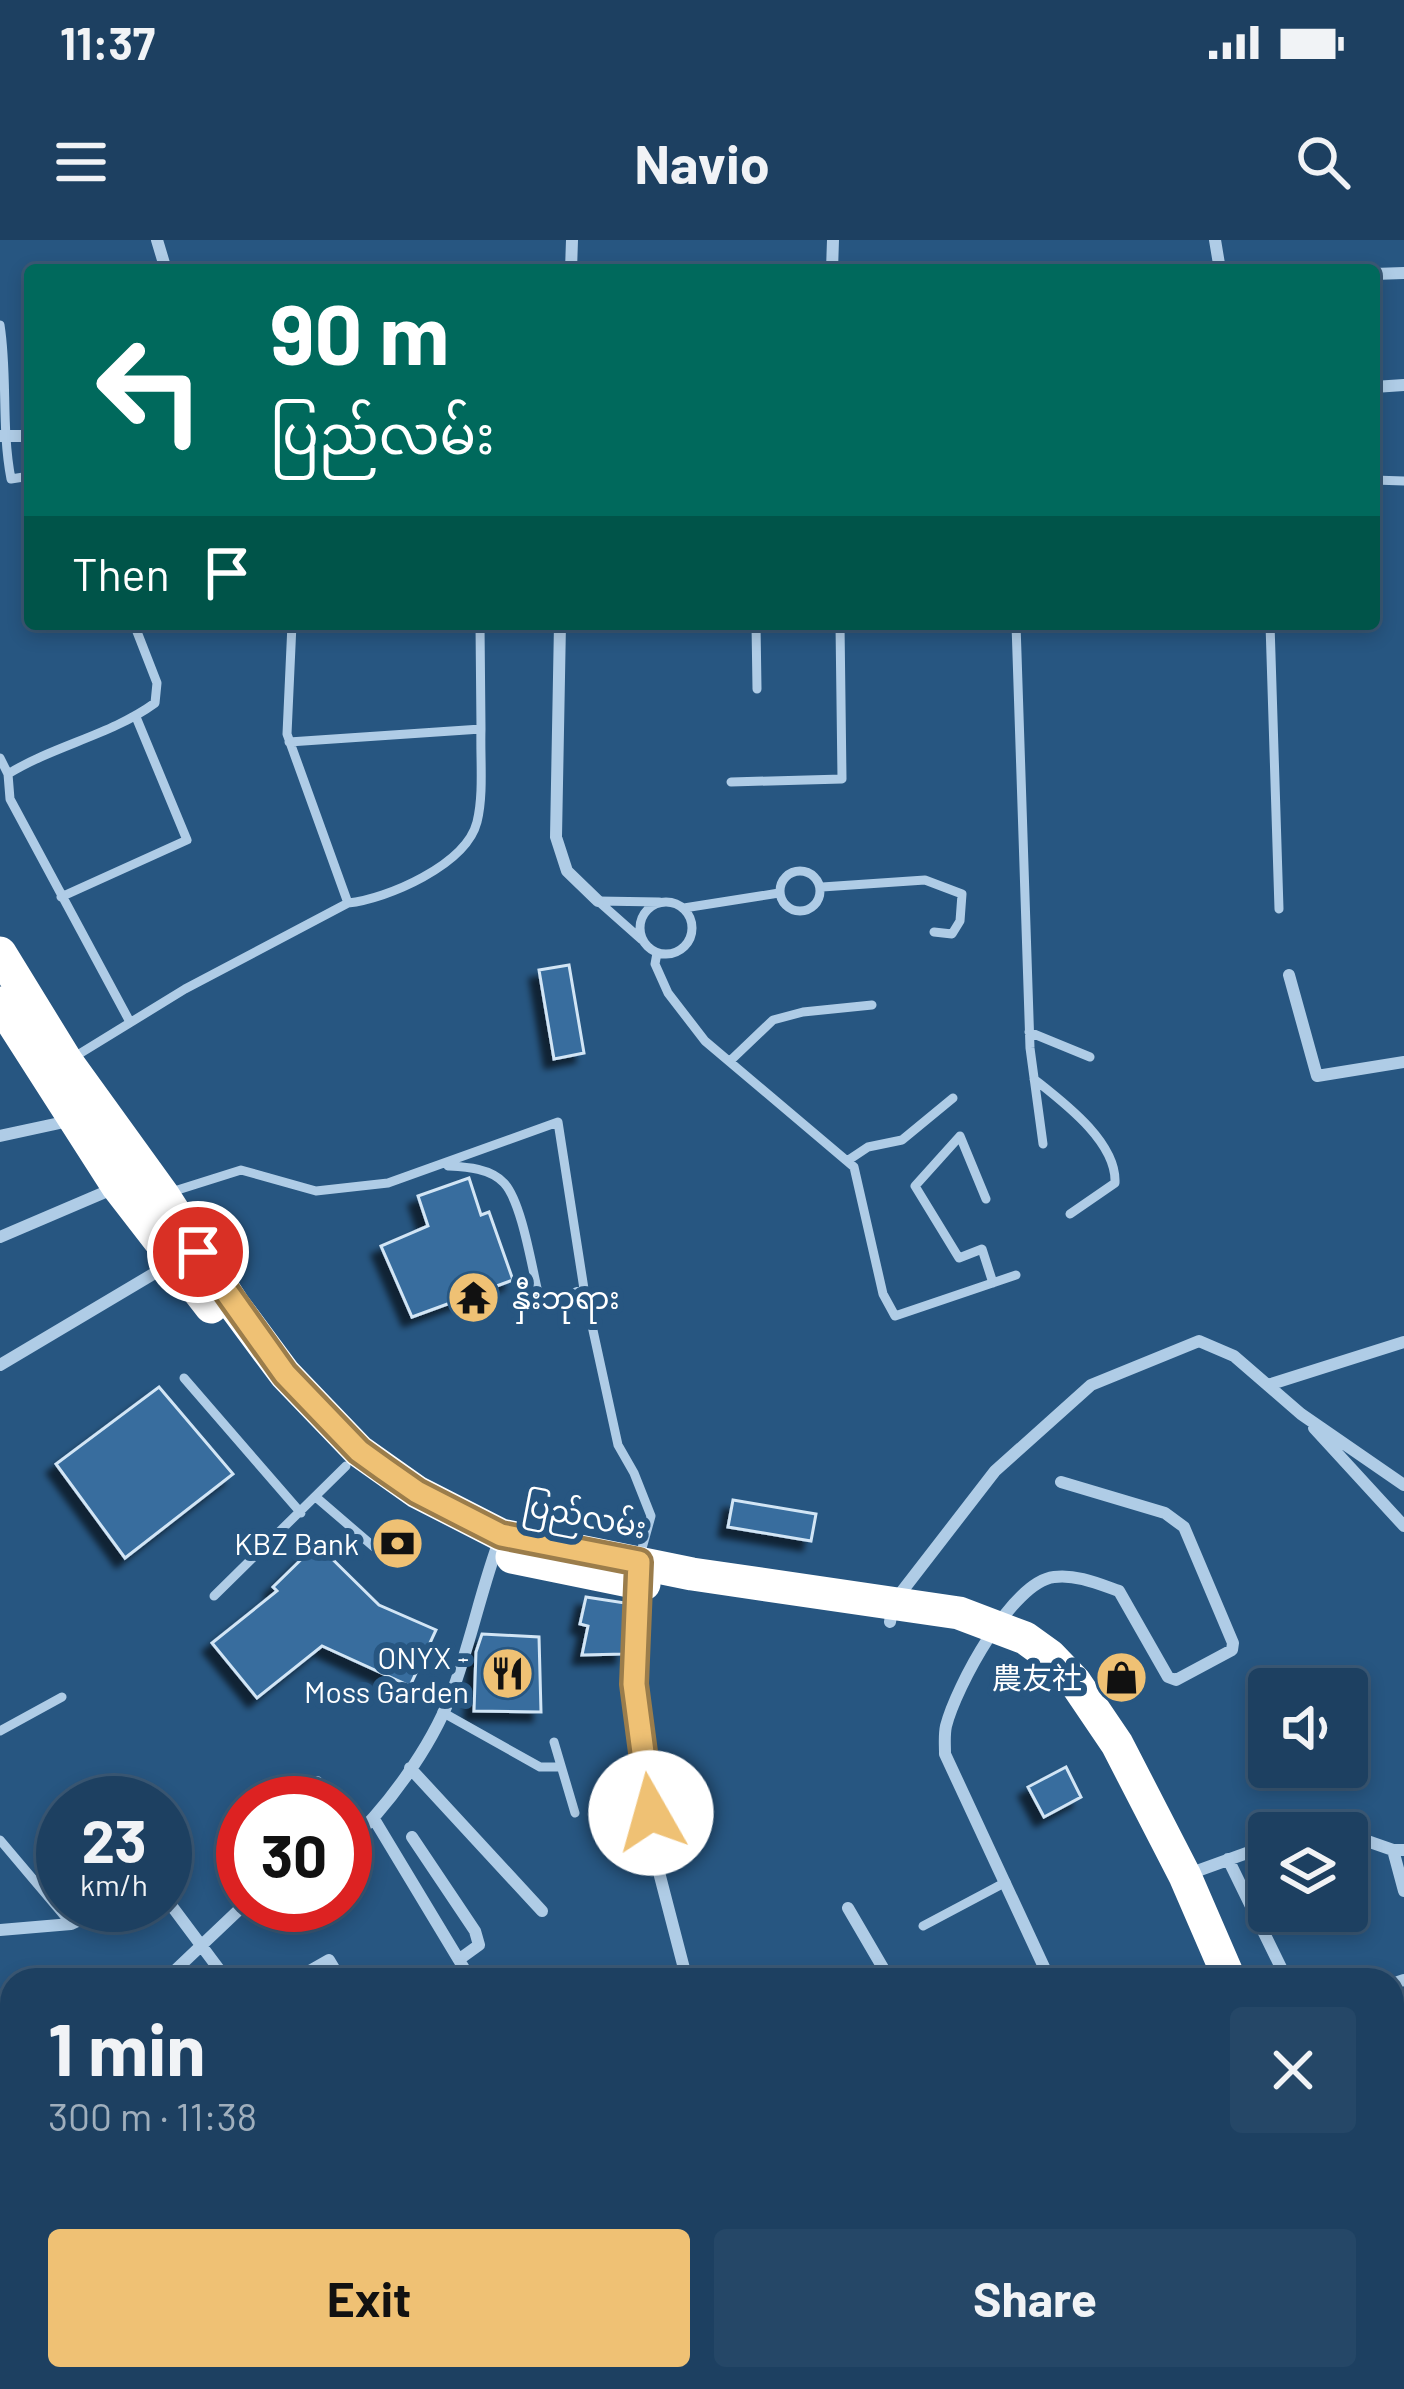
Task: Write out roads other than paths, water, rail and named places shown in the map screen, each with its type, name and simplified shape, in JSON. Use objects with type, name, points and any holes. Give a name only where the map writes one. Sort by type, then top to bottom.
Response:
[{"type":"highway","name":"ပြည်လမ်း","points":[[0,953],[67,1062],[118,1187],[271,1387],[346,1466],[408,1508],[498,1544],[637,1572],[692,1574],[892,1612],[959,1613],[1037,1670],[1087,1733],[1168,1884],[1204,1968]]},
{"type":"highway","name":"ပြည်လမ်း","points":[[0,1003],[87,1114],[163,1195],[221,1287],[285,1374],[359,1451],[498,1544]]},
{"type":"highway","name":"ပြည်လမ်း","points":[[991,1635],[1025,1638],[1076,1682],[1117,1744],[1185,1876],[1225,1968]]},
{"type":"street","points":[[560,630],[556,837],[567,872],[598,901]]},
{"type":"street","points":[[1289,975],[1317,1076],[1404,1062]]},
{"type":"street","points":[[0,1136],[87,1114]]},
{"type":"street","points":[[0,1237],[118,1187]]},
{"type":"street","points":[[0,1364],[175,1261]]},
{"type":"street","points":[[892,1612],[995,1471],[1091,1385],[1199,1340],[1234,1356],[1301,1414],[1404,1526]]},
{"type":"street","points":[[1268,1385],[1404,1342]]},
{"type":"street","points":[[1301,1414],[1404,1485]]},
{"type":"street","points":[[1045,1968],[945,1754],[944,1730],[958,1691],[991,1635],[1034,1585],[1053,1576],[1087,1580],[1119,1591],[1168,1677],[1176,1680],[1232,1650],[1233,1643],[1184,1527],[1165,1513],[1061,1481]]},
{"type":"street","points":[[466,1968],[374,1819],[449,1699],[498,1544]]},
{"type":"street","points":[[637,1572],[634,1684],[654,1853],[684,1968]]},
{"type":"street","points":[[410,1768],[542,1912]]},
{"type":"street","points":[[412,1838],[475,1931],[479,1946],[461,1958]]},
{"type":"street","points":[[1368,1840],[1399,1850],[1404,1891]]},
{"type":"street","points":[[1185,1876],[1248,1852]]},
{"type":"street","points":[[1228,1858],[1281,1968]]},
{"type":"street","points":[[848,1908],[883,1968]]},
{"type":"street","points":[[0,1930],[36,1927]]},
{"type":"street","points":[[192,1930],[219,1968]]},
{"type":"street","points":[[177,1968],[216,1931]]},
{"type":"lane","points":[[0,325],[2,436],[11,479],[24,477]]},
{"type":"lane","points":[[8,774],[155,704],[157,683],[136,630]]},
{"type":"lane","points":[[292,630],[289,742],[348,903]]},
{"type":"lane","points":[[67,1062],[130,1022],[348,903],[373,900],[455,857],[477,825],[480,630]]},
{"type":"lane","points":[[756,630],[757,689]]},
{"type":"lane","points":[[731,782],[842,779],[840,630]]},
{"type":"lane","points":[[1016,630],[1029,1032],[1042,1144]]},
{"type":"lane","points":[[1270,630],[1279,909]]},
{"type":"lane","points":[[61,897],[187,840],[136,717]]},
{"type":"lane","points":[[289,742],[481,729]]},
{"type":"lane","points":[[0,758],[8,774],[10,800],[130,1022]]},
{"type":"lane","points":[[798,870],[813,874],[822,887],[818,904],[803,913],[786,908],[779,892],[784,878],[798,870]]},
{"type":"lane","points":[[822,887],[926,880],[962,895],[960,922],[952,934],[934,932]]},
{"type":"lane","points":[[598,901],[664,902],[684,908],[779,892]]},
{"type":"lane","points":[[598,901],[657,953],[678,952],[691,937],[690,916],[684,908]]},
{"type":"lane","points":[[642,940],[646,910],[664,902]]},
{"type":"lane","points":[[657,953],[655,964],[668,993],[705,1040],[854,1167],[883,1294],[895,1316],[1016,1274]]},
{"type":"lane","points":[[730,1061],[773,1020],[872,1005]]},
{"type":"lane","points":[[1029,1032],[1090,1057]]},
{"type":"lane","points":[[1034,1079],[1084,1119],[1115,1171],[1115,1183],[1070,1214]]},
{"type":"lane","points":[[847,1161],[868,1147],[902,1140],[953,1098]]},
{"type":"lane","points":[[163,1195],[241,1171],[316,1191],[388,1183],[558,1122],[584,1289],[618,1445],[651,1516],[637,1572]]},
{"type":"lane","points":[[986,1199],[960,1136],[915,1186],[959,1258],[982,1249],[993,1283]]},
{"type":"lane","points":[[442,1165],[489,1173],[506,1184],[541,1305],[584,1289]]},
{"type":"lane","points":[[184,1378],[301,1514]]},
{"type":"lane","points":[[214,1596],[346,1466]]},
{"type":"lane","points":[[317,1498],[381,1553]]},
{"type":"lane","points":[[0,1731],[62,1697]]},
{"type":"lane","points":[[442,1712],[540,1767],[559,1766]]},
{"type":"lane","points":[[554,1742],[575,1813]]},
{"type":"lane","points":[[0,1840],[36,1883]]},
{"type":"lane","points":[[923,1925],[1006,1882]]},
{"type":"place","name":"နှီးဘုရား","points":[[473,1297]]},
{"type":"place","name":"KBZ Bank","points":[[398,1543]]},
{"type":"place","name":"ONYX - Moss Garden","points":[[508,1674]]},
{"type":"place","name":"農友社","points":[[1121,1677]]}]
